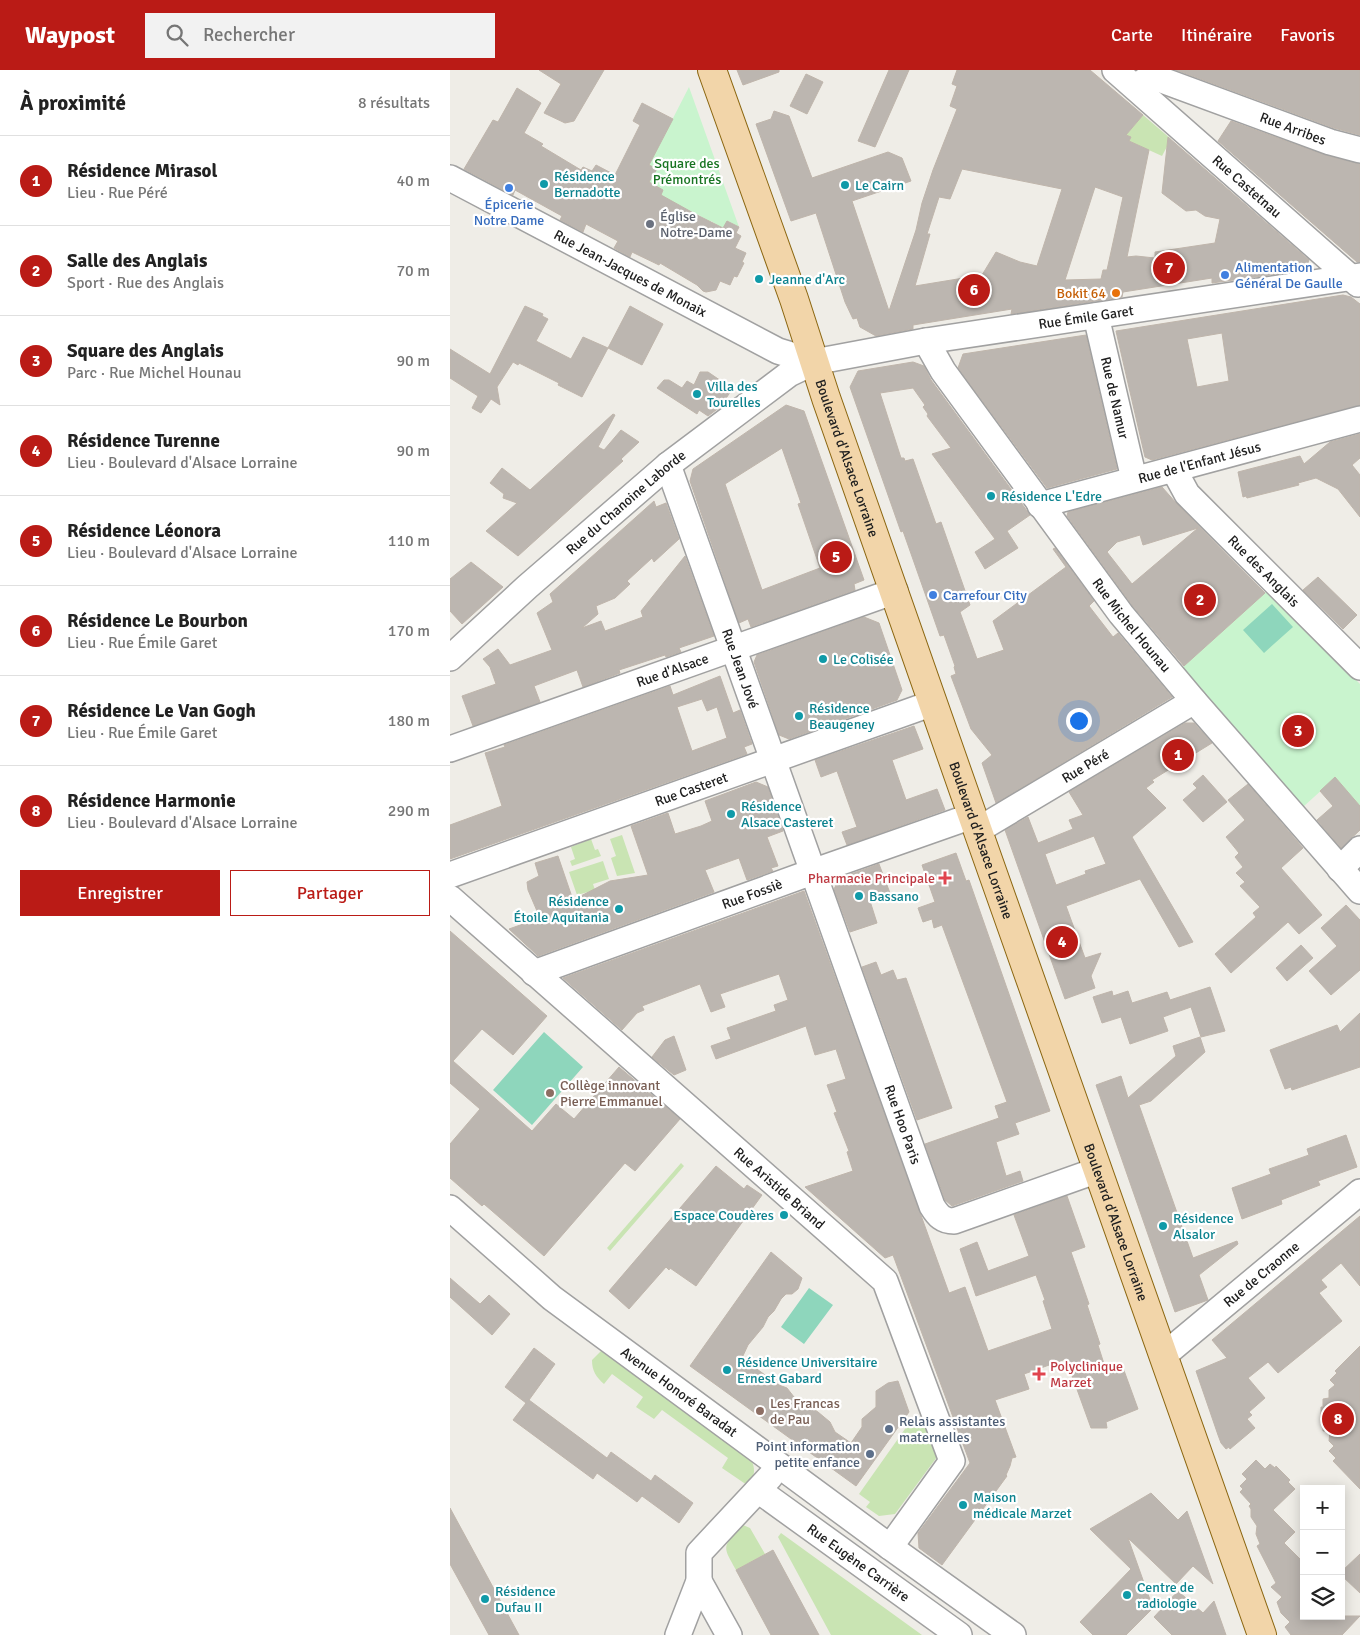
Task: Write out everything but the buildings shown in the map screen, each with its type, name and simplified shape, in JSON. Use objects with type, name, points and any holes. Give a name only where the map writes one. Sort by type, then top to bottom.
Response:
[{"type":"main road","name":"Boulevard d'Alsace Lorraine","points":[[712,70],[791,290],[814,362],[1257,1627]]},
{"type":"street","name":"Rue Castetnau","points":[[1115,70],[1203,149],[1357,280]]},
{"type":"street","name":"Rue Arribes","points":[[1136,87],[1152,76],[1330,142],[1360,150]]},
{"type":"street","name":"Rue Jean-Jacques de Monaix","points":[[450,178],[778,351],[814,362]]},
{"type":"street","name":"Rue Émile Garet","points":[[814,362],[926,341],[1357,280]]},
{"type":"street","name":"Rue de Namur","points":[[1096,316],[1134,479]]},
{"type":"street","name":"Rue Michel Hounau","points":[[926,341],[943,371],[1121,614],[1194,702],[1360,891]]},
{"type":"street","name":"Rue du Chanoine Laborde","points":[[450,658],[527,587],[668,466],[789,374],[814,362]]},
{"type":"street","name":"Rue de l'Enfant Jésus","points":[[1040,505],[1360,419]]},
{"type":"street","name":"Rue Jean Jové","points":[[668,466],[814,871]]},
{"type":"street","name":"Rue des Anglais","points":[[1174,470],[1187,494],[1360,667]]},
{"type":"street","name":"Rue d'Alsace","points":[[450,749],[895,591]]},
{"type":"street","name":"Rue Péré","points":[[975,823],[1194,702]]},
{"type":"street","name":"Rue Casteret","points":[[450,875],[933,703]]},
{"type":"street","name":"Rue Fossiè","points":[[534,973],[814,871],[975,823]]},
{"type":"street","points":[[1340,869],[1360,849]]},
{"type":"street","name":"Rue Hoo Paris","points":[[814,871],[929,1196],[937,1213],[947,1221],[954,1222],[1098,1170]]},
{"type":"street","name":"Rue Aristide Briand","points":[[450,898],[885,1281],[952,1461],[890,1547]]},
{"type":"street","name":"Rue de Craonne","points":[[1163,1356],[1360,1192]]},
{"type":"street","name":"Avenue Honoré Baradat","points":[[450,1208],[552,1298],[890,1547],[1013,1635]]},
{"type":"street","points":[[678,1635],[699,1581],[699,1553],[780,1466]]},
{"type":"street","name":"Rue Eugène Carrière","points":[[758,1490],[959,1635]]},
{"type":"street","points":[[699,1581],[729,1635]]},
{"type":"green space","name":"Square des Prémontrés","points":[[689,87],[739,227],[728,221],[723,229],[711,221],[660,197],[663,190],[649,182],[656,169],[649,165]]},
{"type":"green space","points":[[1143,115],[1171,139],[1162,156],[1129,141],[1131,137],[1126,135]]},
{"type":"green space","points":[[1267,591],[1360,684],[1360,806],[1335,778],[1303,807],[1181,669]]},
{"type":"green space","points":[[1272,604],[1293,627],[1264,653],[1243,630]]},
{"type":"green space","points":[[622,835],[635,873],[617,876],[611,858],[616,856],[610,839]]},
{"type":"green space","points":[[591,839],[595,850],[598,849],[601,856],[572,866],[570,861],[575,859],[571,847]]},
{"type":"green space","points":[[603,861],[609,879],[593,884],[595,890],[577,895],[569,872]]},
{"type":"green space","points":[[544,1032],[583,1067],[532,1125],[493,1090]]},
{"type":"green space","points":[[681,1163],[684,1166],[610,1251],[607,1248]]},
{"type":"green space","points":[[809,1288],[833,1305],[804,1344],[781,1327]]},
{"type":"green space","points":[[601,1351],[752,1461],[754,1474],[747,1485],[722,1468],[728,1458],[662,1410],[654,1419],[636,1407],[643,1397],[612,1374],[604,1384],[595,1374],[592,1364],[592,1360]]},
{"type":"green space","points":[[921,1417],[937,1457],[895,1514],[879,1516],[866,1507],[870,1502],[859,1494],[912,1419]]},
{"type":"green space","points":[[743,1525],[750,1528],[765,1554],[736,1570],[728,1556],[726,1547],[739,1526]]},
{"type":"green space","points":[[781,1533],[922,1635],[831,1635],[778,1537]]},
{"type":"place","name":"Résidence Bernadotte","points":[[544,184]]},
{"type":"place","name":"Le Cairn","points":[[845,185]]},
{"type":"place","name":"Épicerie Notre Dame","points":[[509,188]]},
{"type":"place","name":"Église Notre-Dame","points":[[650,224]]},
{"type":"place","name":"Résidence Le Van Gogh","points":[[1169,268]]},
{"type":"place","name":"Alimentation Général De Gaulle","points":[[1225,275]]},
{"type":"place","name":"Jeanne d'Arc","points":[[759,279]]},
{"type":"place","name":"Résidence Le Bourbon","points":[[974,290]]},
{"type":"place","name":"Bokit 64","points":[[1116,293]]},
{"type":"place","name":"Villa des Tourelles","points":[[697,394]]},
{"type":"place","name":"Résidence L'Edre","points":[[991,496]]},
{"type":"place","name":"Résidence Léonora","points":[[836,557]]},
{"type":"place","name":"Carrefour City","points":[[933,595]]},
{"type":"place","name":"Salle des Anglais","points":[[1200,600]]},
{"type":"place","name":"Le Colisée","points":[[823,659]]},
{"type":"place","name":"Résidence Beaugeney","points":[[799,716]]},
{"type":"place","name":"Square des Anglais","points":[[1298,731]]},
{"type":"place","name":"Résidence Mirasol","points":[[1178,755]]},
{"type":"place","name":"Résidence Alsace Casteret","points":[[731,814]]},
{"type":"place","name":"Pharmacie Principale","points":[[945,878]]},
{"type":"place","name":"Bassano","points":[[859,896]]},
{"type":"place","name":"Résidence Étoile Aquitania","points":[[619,909]]},
{"type":"place","name":"Résidence Turenne","points":[[1062,942]]},
{"type":"place","name":"Collège innovant Pierre Emmanuel","points":[[550,1093]]},
{"type":"place","name":"Espace Coudères","points":[[784,1215]]},
{"type":"place","name":"Résidence Alsalor","points":[[1163,1226]]},
{"type":"place","name":"Résidence Universitaire Ernest Gabard","points":[[727,1370]]},
{"type":"place","name":"Polyclinique Marzet","points":[[1039,1374]]},
{"type":"place","name":"Les Francas de Pau","points":[[760,1411]]},
{"type":"place","name":"Résidence Harmonie","points":[[1338,1419]]},
{"type":"place","name":"Relais assistantes maternelles","points":[[889,1429]]},
{"type":"place","name":"Point information petite enfance","points":[[870,1454]]},
{"type":"place","name":"Maison médicale Marzet","points":[[963,1505]]},
{"type":"place","name":"Centre de radiologie","points":[[1127,1595]]},
{"type":"place","name":"Résidence Dufau II","points":[[485,1599]]}]
